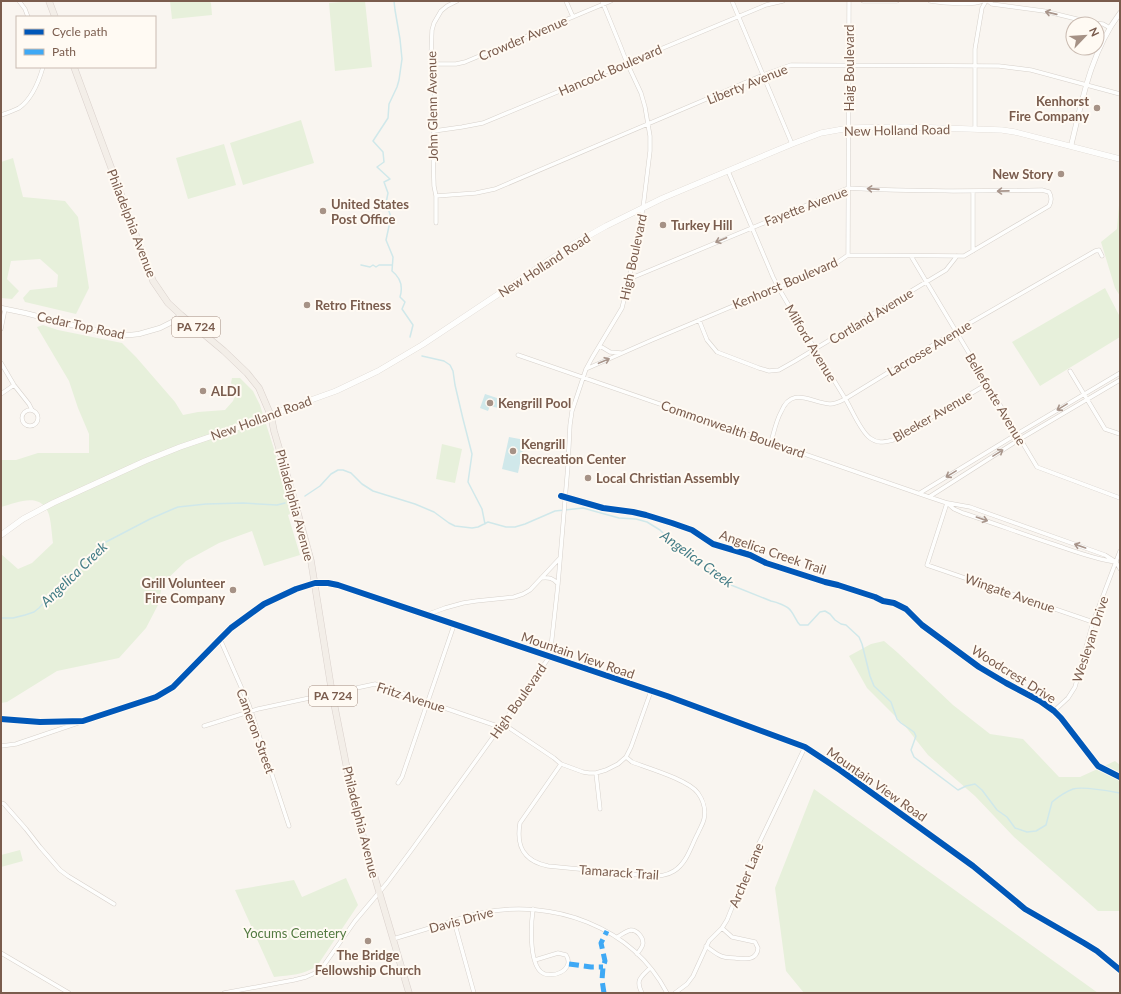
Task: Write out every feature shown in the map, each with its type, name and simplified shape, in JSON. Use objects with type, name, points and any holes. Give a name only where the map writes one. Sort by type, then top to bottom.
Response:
[{"type":"main road","points":[[49,1],[55,16]]},
{"type":"main road","name":"Philadelphia Avenue","points":[[74,68],[150,273],[158,290],[181,315],[220,347],[247,373],[259,388],[271,416],[308,547],[332,693],[364,842],[409,993]]},
{"type":"main road","name":"New Holland Road","points":[[1,535],[23,519],[53,503],[145,460],[271,416],[341,389],[378,371],[422,345],[572,245],[606,226],[663,198],[821,133],[849,128],[906,127],[1008,131],[1120,159]]},
{"type":"street","points":[[19,1],[25,9],[28,16]]},
{"type":"street","name":"John Glenn Avenue","points":[[436,223],[433,151],[435,96],[432,79],[431,55],[434,22],[441,11],[457,1]]},
{"type":"street","points":[[566,1],[573,17]]},
{"type":"street","name":"Crowder Avenue","points":[[432,64],[456,64],[465,62],[573,17],[602,3],[611,1]]},
{"type":"street","points":[[732,1],[792,144]]},
{"type":"street","name":"Hancock Boulevard","points":[[434,131],[483,123],[738,16],[766,5],[783,1]]},
{"type":"street","name":"Haig Boulevard","points":[[848,255],[849,1]]},
{"type":"street","points":[[863,1],[897,1]]},
{"type":"street","points":[[930,1],[944,3],[972,3],[986,1],[992,4],[1044,11],[1092,23],[1103,24],[1110,28]]},
{"type":"street","points":[[974,129],[974,60],[982,8],[986,1]]},
{"type":"street","name":"High Boulevard","points":[[224,993],[294,980],[315,973],[324,965],[355,921],[380,892],[413,848],[550,656],[564,517],[570,425],[574,406],[586,369],[622,308],[643,208],[650,151],[650,136],[646,107],[602,3]]},
{"type":"street","points":[[1071,146],[1096,56],[1110,28],[1120,13]]},
{"type":"street","name":"Liberty Avenue","points":[[436,196],[476,193],[495,189],[786,66],[999,66],[1022,68],[1120,94]]},
{"type":"street","points":[[1,116],[16,109],[26,102],[39,79],[43,68]]},
{"type":"street","name":"Milford Avenue","points":[[728,171],[772,277],[860,425]]},
{"type":"street","name":"Fayette Avenue","points":[[629,278],[848,188],[973,191],[1042,190],[1047,191],[1051,196],[1050,203],[1047,207],[973,251]]},
{"type":"street","points":[[957,256],[964,256],[973,251],[973,191]]},
{"type":"street","name":"Lacrosse Avenue","points":[[771,442],[781,411],[790,400],[801,396],[832,404],[837,403],[956,331],[1095,251],[1099,250],[1102,256]]},
{"type":"street","name":"Kenhorst Boulevard","points":[[586,369],[838,262],[848,255],[957,256]]},
{"type":"street","name":"Bellefonte Avenue","points":[[911,256],[1037,467],[1120,498]]},
{"type":"street","name":"Cortland Avenue","points":[[699,320],[707,340],[717,352],[764,370],[779,370],[946,270],[957,256]]},
{"type":"street","points":[[1,330],[3,308]]},
{"type":"street","name":"Cedar Top Road","points":[[3,308],[76,326],[116,334],[130,335],[160,328],[172,322],[181,315]]},
{"type":"street","points":[[600,346],[610,352],[622,354]]},
{"type":"street","name":"Commonwealth Boulevard","points":[[518,354],[929,497],[947,503],[970,507],[1105,555],[1116,562]]},
{"type":"street","points":[[1,363],[14,385],[32,410],[37,413],[37,422],[33,425],[28,425],[23,422],[22,416],[27,410],[32,410]]},
{"type":"street","points":[[1070,371],[1105,428],[1120,434]]},
{"type":"street","points":[[920,493],[1120,373]]},
{"type":"street","points":[[929,497],[1020,439],[1120,380]]},
{"type":"street","name":"Bleeker Avenue","points":[[860,425],[864,433],[875,441],[880,443],[893,440],[987,384]]},
{"type":"street","points":[[1,394],[14,385]]},
{"type":"street","name":"Commonwealth Boulevard","points":[[947,503],[954,509],[1027,535],[1101,560],[1116,562]]},
{"type":"street","name":"Wingate Avenue","points":[[947,503],[927,564],[1093,622]]},
{"type":"street","points":[[1120,551],[1116,562],[1120,569]]},
{"type":"street","points":[[1116,562],[1120,556]]},
{"type":"street","points":[[426,615],[463,603],[519,596],[530,590],[560,558]]},
{"type":"street","name":"Wesleyan Drive","points":[[1054,711],[1068,698],[1075,687],[1093,622],[1116,562]]},
{"type":"street","points":[[540,579],[554,579],[558,584]]},
{"type":"street","name":"Mountain View Road","points":[[1,719],[40,722],[83,721],[148,701],[164,693],[181,679],[220,638],[242,619],[264,604],[296,589],[315,583],[338,586],[550,656],[804,747],[840,770],[973,866],[1025,909],[1097,951],[1120,970]]},
{"type":"street","name":"Woodcrest Drive","points":[[908,611],[922,625],[979,667],[1040,701],[1054,711],[1098,766]]},
{"type":"street","points":[[398,783],[402,777],[454,625]]},
{"type":"street","name":"Cameron Street","points":[[220,638],[251,711],[289,826]]},
{"type":"street","name":"Fritz Avenue","points":[[204,726],[258,709],[375,684],[501,725],[562,764],[583,772],[596,773]]},
{"type":"street","points":[[600,809],[596,773],[612,767],[626,757],[632,746],[651,691]]},
{"type":"street","points":[[1,746],[16,744],[83,721]]},
{"type":"street","name":"Archer Lane","points":[[675,993],[685,987],[693,976],[706,946],[712,936],[722,928],[730,914],[751,860],[804,747]]},
{"type":"street","name":"Tamarack Trail","points":[[562,764],[520,823],[519,839],[521,847],[526,855],[539,864],[548,866],[650,876],[666,875],[678,868],[686,858],[704,819],[705,811],[703,803],[699,793],[693,787],[632,762],[626,757]]},
{"type":"street","points":[[1,803],[4,804],[60,870],[114,904]]},
{"type":"street","name":"Davis Drive","points":[[393,939],[480,913],[517,909],[546,911],[574,917],[590,923],[617,937],[637,954],[650,968],[667,993]]},
{"type":"street","points":[[533,909],[531,934],[535,960],[540,971],[549,975],[565,970],[569,962],[566,955],[558,953],[535,960]]},
{"type":"street","points":[[454,921],[474,993]]},
{"type":"street","points":[[706,946],[718,955],[726,957],[749,959],[757,954],[758,948],[754,942],[732,936],[722,928]]},
{"type":"street","points":[[617,937],[629,930],[637,932],[642,937],[643,942],[637,954]]},
{"type":"street","points":[[1,953],[69,993]]},
{"type":"street","points":[[642,993],[638,982],[641,976],[650,968]]},
{"type":"green space","points":[[170,1],[209,1],[211,3],[212,15],[172,19]]},
{"type":"green space","points":[[365,1],[372,67],[335,71],[329,3]]},
{"type":"green space","points":[[301,120],[314,163],[243,185],[230,143]]},
{"type":"green space","points":[[224,144],[236,185],[188,199],[176,158]]},
{"type":"green space","points":[[13,158],[23,197],[65,201],[78,217],[89,288],[76,314],[25,302],[23,298],[30,290],[57,287],[58,275],[40,259],[11,261],[7,279],[19,291],[12,299],[1,298],[1,162]]},
{"type":"green space","points":[[1120,193],[1120,296],[1115,288],[1101,242],[1117,229]]},
{"type":"green space","points":[[1105,288],[1120,317],[1120,337],[1040,386],[1012,342]]},
{"type":"green space","points":[[43,325],[58,330],[122,343],[175,402],[183,415],[198,412],[225,410],[233,401],[237,391],[231,383],[232,378],[240,378],[253,391],[260,405],[294,512],[288,515],[300,555],[264,566],[252,531],[219,543],[186,561],[162,584],[159,603],[146,628],[119,658],[57,671],[7,702],[1,703],[1,554],[18,569],[32,563],[53,543],[51,523],[48,512],[39,502],[27,500],[1,507],[1,460],[16,460],[38,453],[89,453],[89,434],[69,381],[37,327]]},
{"type":"green space","points":[[442,444],[462,449],[455,483],[436,479]]},
{"type":"green space","points":[[884,641],[953,705],[990,734],[1023,739],[1059,777],[1080,777],[1115,761],[1120,765],[1120,911],[1098,911],[1014,837],[975,796],[928,755],[905,726],[867,688],[849,656],[871,644]]},
{"type":"green space","points":[[814,789],[1098,993],[804,993],[786,971],[775,888]]},
{"type":"green space","points":[[20,850],[23,861],[1,867],[1,855]]},
{"type":"green space","name":"Yocums Cemetery","points":[[346,878],[358,905],[317,966],[302,973],[274,977],[235,890],[294,880],[302,897]]},
{"type":"water","name":"Kengrill Pool","points":[[485,394],[500,399],[498,408],[490,406],[488,411],[480,408]]},
{"type":"water","points":[[509,437],[525,440],[518,473],[502,469]]},
{"type":"waterway","points":[[394,1],[402,59],[399,80],[389,104],[388,118],[373,141],[383,152],[384,162],[377,167],[390,179],[384,182],[388,193],[386,203],[391,217],[386,240],[393,257],[392,271],[399,280],[401,286],[400,297],[405,302],[402,309],[413,325],[410,337]]},
{"type":"waterway","points":[[361,265],[370,267],[373,265],[376,267],[379,265],[392,265]]},
{"type":"waterway","points":[[422,356],[444,361],[450,365],[453,371],[472,454],[468,482],[482,509],[485,524]]},
{"type":"waterway","name":"Angelica Creek","points":[[305,496],[320,486],[331,474],[338,470],[343,470],[351,473],[362,484],[373,491],[415,504],[434,512],[455,526],[472,528],[488,522],[506,527],[515,527],[555,511],[583,508],[619,518],[636,519],[647,522],[660,530],[670,540],[700,560],[710,570],[731,585],[787,607],[800,625],[808,625],[820,612],[825,611],[835,620],[846,625],[859,637],[874,686],[891,702],[897,719],[914,732],[916,736],[911,750],[914,757],[958,790],[975,784],[982,790],[997,810],[1007,817],[1015,828],[1027,832],[1036,831],[1046,825],[1052,802],[1073,789],[1089,788],[1120,793]]},
{"type":"waterway","name":"Angelica Creek","points":[[1,618],[13,618],[34,612],[61,584],[86,566],[93,554],[104,543],[173,509],[178,507],[206,504],[243,503],[277,505],[285,503]]},
{"type":"marked path","points":[[604,993],[602,980],[605,961],[601,943],[607,931]]},
{"type":"marked path","points":[[569,964],[603,967]]},
{"type":"cycle path","name":"Angelica Creek Trail","points":[[561,496],[603,508],[633,512],[672,523],[692,530],[713,544],[750,555],[766,563],[875,597],[883,601],[894,603],[906,609],[922,625],[979,667],[1040,701],[1054,711],[1098,766],[1120,777]]},
{"type":"cycle path","points":[[1,719],[40,722],[83,721],[156,697],[173,687],[231,628],[264,604],[296,589],[315,583],[338,585],[667,696],[805,747],[840,770],[973,866],[1025,909],[1097,951],[1120,970]]},
{"type":"place","name":"Kenhorst Fire Company","points":[[1097,108]]},
{"type":"place","name":"New Story","points":[[1061,174]]},
{"type":"place","name":"United States Post Office","points":[[323,211]]},
{"type":"place","name":"Turkey Hill","points":[[663,225]]},
{"type":"place","name":"Retro Fitness","points":[[307,305]]},
{"type":"place","name":"ALDI","points":[[203,391]]},
{"type":"place","name":"Kengrill Pool","points":[[490,403]]},
{"type":"place","name":"Kengrill Recreation Center","points":[[513,451]]},
{"type":"place","name":"Local Christian Assembly","points":[[588,478]]},
{"type":"place","name":"Grill Volunteer Fire Company","points":[[233,590]]},
{"type":"place","name":"The Bridge Fellowship Church","points":[[368,941]]}]
